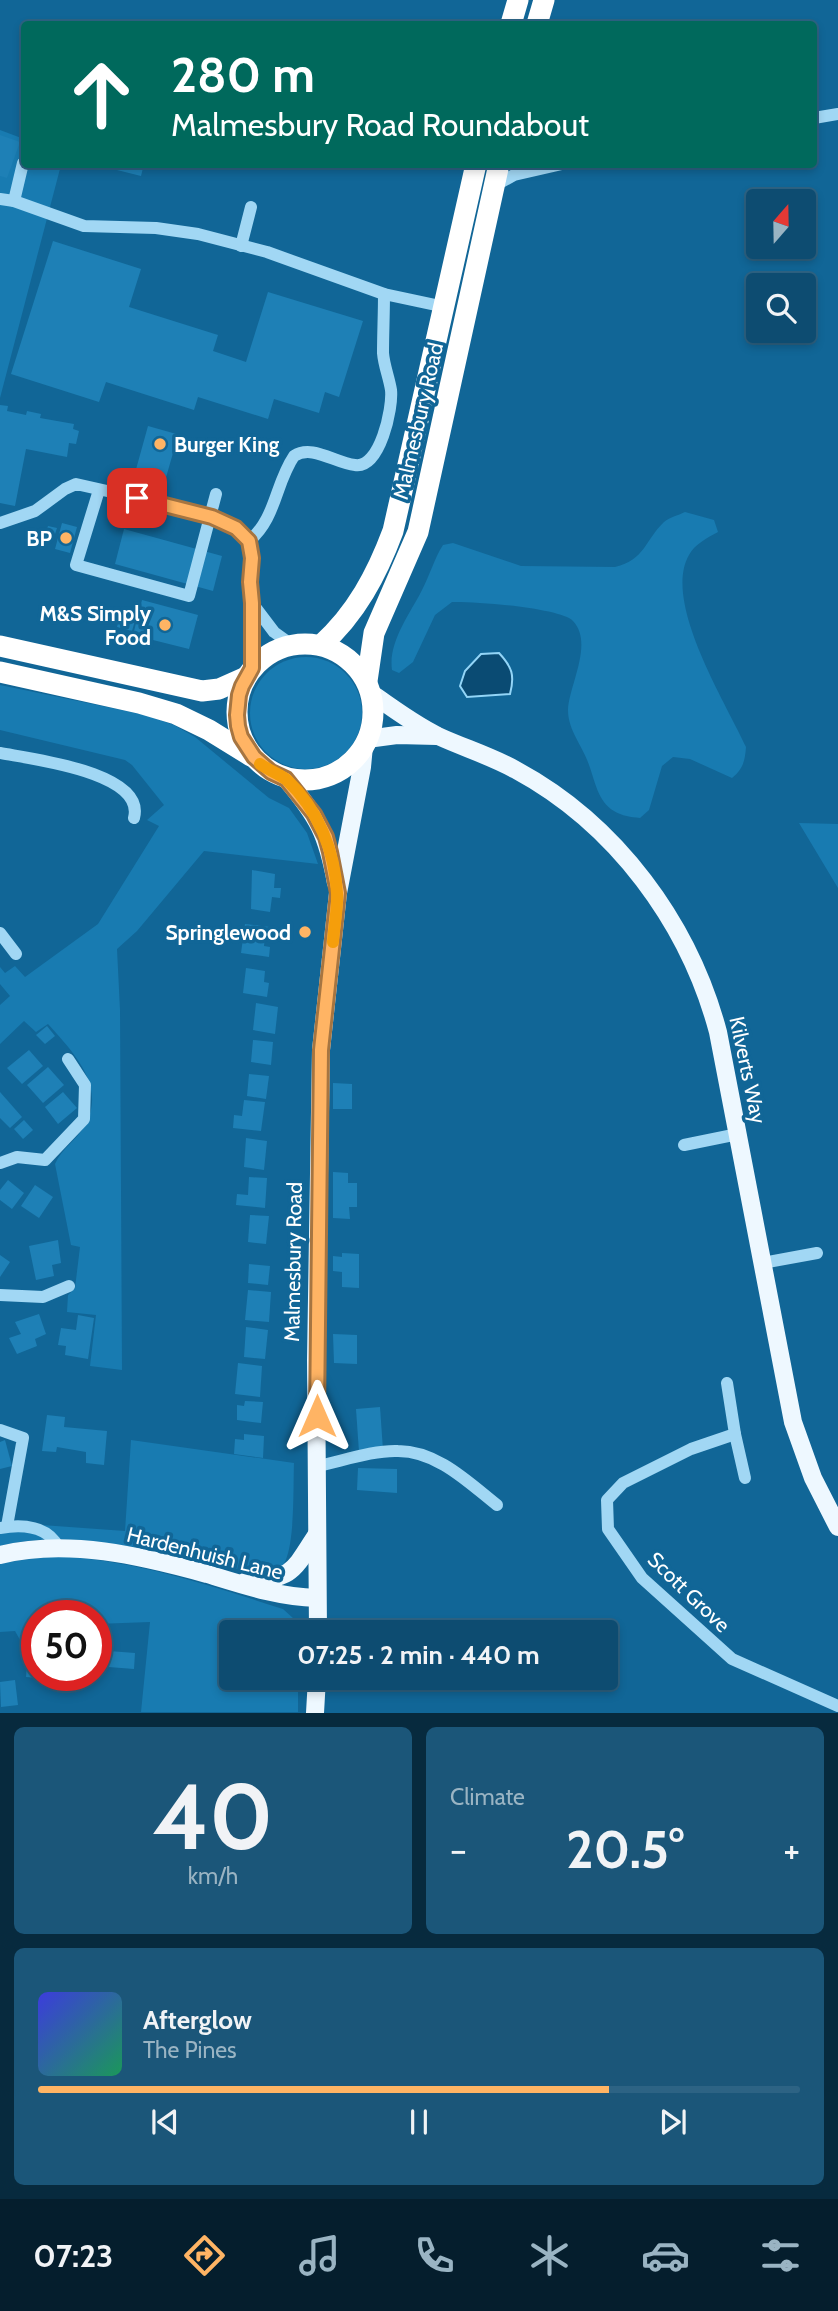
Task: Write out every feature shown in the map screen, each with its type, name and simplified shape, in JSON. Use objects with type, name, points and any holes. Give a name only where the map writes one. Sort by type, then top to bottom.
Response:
[{"type":"highway","points":[[512,21],[518,0]]},
{"type":"highway","points":[[538,21],[544,0]]},
{"type":"highway","name":"Malmesbury Road","points":[[321,645],[344,623],[357,604],[375,573],[393,531],[475,168]]},
{"type":"highway","name":"Malmesbury Road","points":[[369,687],[374,633],[418,532],[498,168]]},
{"type":"highway","points":[[0,646],[202,691],[219,689],[249,673],[266,656],[292,645],[321,645],[349,659],[369,687],[374,713],[365,743],[353,761],[329,776],[308,780],[286,779],[271,772],[254,757],[209,730],[176,714],[110,696],[0,672]]},
{"type":"highway","points":[[249,673],[239,695],[237,715],[241,737],[254,757]]},
{"type":"main road","name":"Kilverts Way","points":[[369,687],[437,736],[498,760],[554,794],[616,848],[646,884],[675,926],[697,970],[718,1032],[795,1430],[813,1478],[838,1527]]},
{"type":"main road","name":"Kilverts Way","points":[[365,743],[403,735],[437,736]]},
{"type":"main road","name":"Malmesbury Road","points":[[318,1620],[317,1268],[321,1050],[338,893],[365,743]]},
{"type":"main road","name":"Malmesbury Road","points":[[286,779],[319,822],[330,852],[338,893]]},
{"type":"main road","points":[[232,1581],[271,1579],[287,1575],[297,1566],[317,1534]]},
{"type":"main road","name":"Hardenhuish Lane","points":[[0,1555],[59,1548],[102,1552],[158,1561],[281,1595],[317,1598]]},
{"type":"main road","points":[[315,1713],[316,1690]]},
{"type":"street","points":[[817,118],[838,114]]},
{"type":"street","points":[[14,201],[22,168]]},
{"type":"street","points":[[494,186],[514,175],[544,168]]},
{"type":"street","points":[[0,199],[14,201],[84,226],[156,228],[198,234],[267,252],[384,294],[444,307]]},
{"type":"street","points":[[241,246],[251,207]]},
{"type":"street","points":[[249,541],[269,517],[293,456],[307,451],[356,466],[366,464],[375,456],[381,441],[391,393],[383,352],[384,294]]},
{"type":"street","points":[[0,523],[36,511],[76,484],[212,517],[236,528],[249,541],[252,558],[249,673]]},
{"type":"street","points":[[99,490],[76,565],[189,596],[216,495]]},
{"type":"street","points":[[252,603],[274,632],[292,645]]},
{"type":"street","points":[[0,752],[87,772],[116,783],[134,803],[134,818]]},
{"type":"street","points":[[0,933],[16,954]]},
{"type":"street","points":[[0,1163],[17,1157],[45,1160],[84,1119],[85,1085],[68,1059]]},
{"type":"street","points":[[684,1145],[738,1134]]},
{"type":"street","points":[[762,1263],[817,1253]]},
{"type":"street","points":[[0,1295],[43,1297],[69,1286]]},
{"type":"street","points":[[727,1383],[745,1478]]},
{"type":"street","points":[[0,1430],[23,1438],[4,1527],[28,1527],[45,1532],[55,1540],[59,1548]]},
{"type":"street","name":"Scott Grove","points":[[735,1434],[691,1449],[622,1483],[607,1500],[608,1529],[642,1578],[732,1659],[838,1706]]},
{"type":"street","points":[[317,1466],[389,1452],[405,1452],[450,1468],[496,1505]]},
{"type":"shaded area","points":[[0,130],[21,138],[21,168],[60,168],[0,398]]},
{"type":"shaded area","points":[[685,512],[714,520],[718,532],[698,544],[689,555],[683,575],[684,599],[700,652],[746,747],[743,764],[732,778],[690,759],[673,757],[662,766],[649,810],[640,818],[620,814],[609,807],[598,791],[569,718],[569,700],[579,664],[581,641],[579,630],[573,621],[565,616],[516,606],[452,602],[435,615],[413,662],[399,673],[392,670],[393,649],[397,639],[443,545],[453,543],[521,566],[615,567],[633,560],[664,522]]},
{"type":"shaded area","points":[[499,653],[511,672],[510,694],[467,697],[460,686],[465,671],[481,654]]},
{"type":"shaded area","points":[[306,657],[327,661],[346,673],[358,692],[362,713],[358,734],[346,753],[327,765],[306,769],[285,765],[266,753],[254,734],[250,713],[254,692],[266,673],[285,661]]},
{"type":"shaded area","points":[[0,685],[146,715],[174,725],[195,737],[269,798],[289,808],[307,833],[318,864],[204,851],[137,931],[117,949],[120,1010],[122,1370],[90,1366],[96,1315],[67,1312],[68,1295],[75,1288],[80,1247],[71,1245],[55,1164],[85,1125],[91,1111],[90,1083],[76,1058],[48,1024],[36,1032],[24,1021],[0,1044],[0,1005],[10,996],[0,984],[0,967],[5,973],[15,966],[25,977],[98,924],[159,826],[147,820],[164,805],[125,760],[0,730]]},
{"type":"shaded area","points":[[799,823],[838,824],[838,888]]},
{"type":"shaded area","points":[[131,1440],[294,1463],[291,1536],[289,1550],[280,1568],[258,1573],[231,1568],[182,1552],[74,1540],[37,1540],[0,1546],[0,1522],[125,1531]]},
{"type":"shaded area","points":[[53,1556],[113,1562],[198,1582],[283,1609],[294,1620],[219,1620],[219,1690],[298,1690],[298,1712],[141,1712],[150,1622],[112,1623],[112,1600],[21,1600],[21,1642],[15,1631],[0,1632],[0,1563]]},
{"type":"building","points":[[0,135],[20,142],[7,178],[0,176]]},
{"type":"building","points":[[109,168],[143,168],[141,176]]},
{"type":"building","points":[[53,241],[141,269],[129,307],[218,335],[213,351],[246,362],[268,292],[363,321],[339,397],[325,392],[319,413],[274,399],[268,419],[198,397],[194,410],[106,382],[99,402],[11,374]]},
{"type":"building","points":[[0,405],[8,406],[7,411],[26,415],[27,411],[41,414],[40,418],[74,424],[73,429],[79,431],[76,444],[69,443],[67,457],[26,449],[15,506],[0,503]]},
{"type":"building","points":[[148,426],[187,437],[184,449],[175,446],[165,481],[135,473]]},
{"type":"building","name":"BP","points":[[62,523],[77,527],[70,553],[55,549]]},
{"type":"building","points":[[48,526],[57,528],[54,537],[45,534]]},
{"type":"building","points":[[124,529],[222,556],[213,591],[115,564]]},
{"type":"building","name":"M&S Simply Food","points":[[142,600],[198,615],[189,649],[133,635]]},
{"type":"building","points":[[121,612],[136,617],[132,631],[117,627]]},
{"type":"building","points":[[252,870],[275,874],[274,888],[281,888],[280,898],[272,897],[270,912],[251,909]]},
{"type":"building","points":[[245,924],[270,927],[269,936],[265,935],[264,946],[270,947],[269,957],[241,953]]},
{"type":"building","points":[[246,968],[265,971],[264,982],[269,983],[267,997],[243,993]]},
{"type":"building","points":[[256,1003],[278,1007],[275,1034],[253,1030]]},
{"type":"building","points":[[47,1026],[55,1036],[45,1044],[36,1035]]},
{"type":"building","points":[[253,1040],[273,1042],[271,1065],[251,1062]]},
{"type":"building","points":[[29,1050],[43,1066],[22,1084],[7,1068]]},
{"type":"building","points":[[48,1067],[64,1085],[43,1103],[27,1085]]},
{"type":"building","points":[[249,1074],[269,1076],[266,1099],[247,1096]]},
{"type":"building","points":[[333,1083],[352,1084],[352,1109],[333,1109]]},
{"type":"building","points":[[0,1092],[22,1117],[10,1128],[0,1118]]},
{"type":"building","points":[[63,1092],[77,1108],[58,1124],[45,1107]]},
{"type":"building","points":[[244,1100],[265,1102],[261,1131],[233,1128],[234,1115],[242,1116]]},
{"type":"building","points":[[24,1120],[33,1130],[23,1139],[14,1129]]},
{"type":"building","points":[[246,1138],[267,1141],[264,1170],[244,1167]]},
{"type":"building","points":[[333,1172],[348,1173],[348,1183],[357,1183],[357,1207],[349,1207],[350,1219],[333,1218]]},
{"type":"building","points":[[249,1177],[267,1178],[265,1208],[236,1205],[237,1194],[248,1195]]},
{"type":"building","points":[[8,1180],[24,1193],[12,1209],[0,1200],[0,1190]]},
{"type":"building","points":[[35,1185],[53,1197],[39,1218],[21,1206]]},
{"type":"building","points":[[250,1215],[269,1216],[266,1244],[248,1242]]},
{"type":"building","points":[[58,1240],[61,1263],[52,1265],[54,1276],[36,1280],[29,1246]]},
{"type":"building","points":[[342,1253],[359,1254],[359,1288],[342,1287],[342,1272],[333,1271],[333,1256],[342,1257]]},
{"type":"building","points":[[0,1255],[10,1262],[0,1277]]},
{"type":"building","points":[[249,1264],[270,1266],[268,1285],[248,1283]]},
{"type":"building","points":[[248,1290],[271,1292],[269,1322],[245,1320]]},
{"type":"building","points":[[39,1314],[46,1334],[35,1339],[37,1346],[17,1354],[9,1338],[21,1334],[15,1322]]},
{"type":"building","points":[[78,1315],[94,1318],[88,1359],[65,1355],[66,1346],[58,1345],[61,1328],[76,1330]]},
{"type":"building","points":[[246,1327],[268,1330],[265,1359],[244,1357]]},
{"type":"building","points":[[333,1334],[357,1335],[357,1364],[334,1363]]},
{"type":"building","points":[[238,1363],[262,1366],[260,1397],[235,1394]]},
{"type":"building","points":[[245,1401],[263,1402],[261,1423],[237,1420],[237,1405],[244,1406]]},
{"type":"building","points":[[380,1407],[383,1450],[359,1452],[356,1409]]},
{"type":"building","points":[[47,1415],[65,1417],[64,1427],[107,1431],[104,1465],[86,1463],[86,1452],[57,1447],[56,1452],[42,1451]]},
{"type":"building","points":[[244,1434],[264,1436],[263,1458],[234,1454],[235,1439],[244,1440]]},
{"type":"building","points":[[5,1440],[12,1466],[0,1469],[0,1442]]},
{"type":"building","points":[[358,1468],[397,1469],[397,1493],[357,1490]]},
{"type":"building","points":[[112,1651],[135,1653],[134,1669],[112,1667]]},
{"type":"building","points":[[15,1680],[18,1705],[1,1707],[0,1682]]},
{"type":"slow traffic","points":[[260,764],[286,779],[314,814],[326,837],[338,893],[333,942]]},
{"type":"place","name":"Burger King","points":[[160,444]]},
{"type":"place","name":"BP","points":[[66,538]]},
{"type":"place","name":"M&S Simply Food","points":[[165,625]]},
{"type":"place","name":"Springlewood","points":[[305,932]]},
{"type":"route","points":[[137,498],[212,517],[236,528],[249,541],[252,558],[252,668],[239,695],[238,726],[241,737],[254,757],[271,772],[286,779],[314,814],[326,837],[330,852],[338,893],[321,1050],[317,1416]]}]
